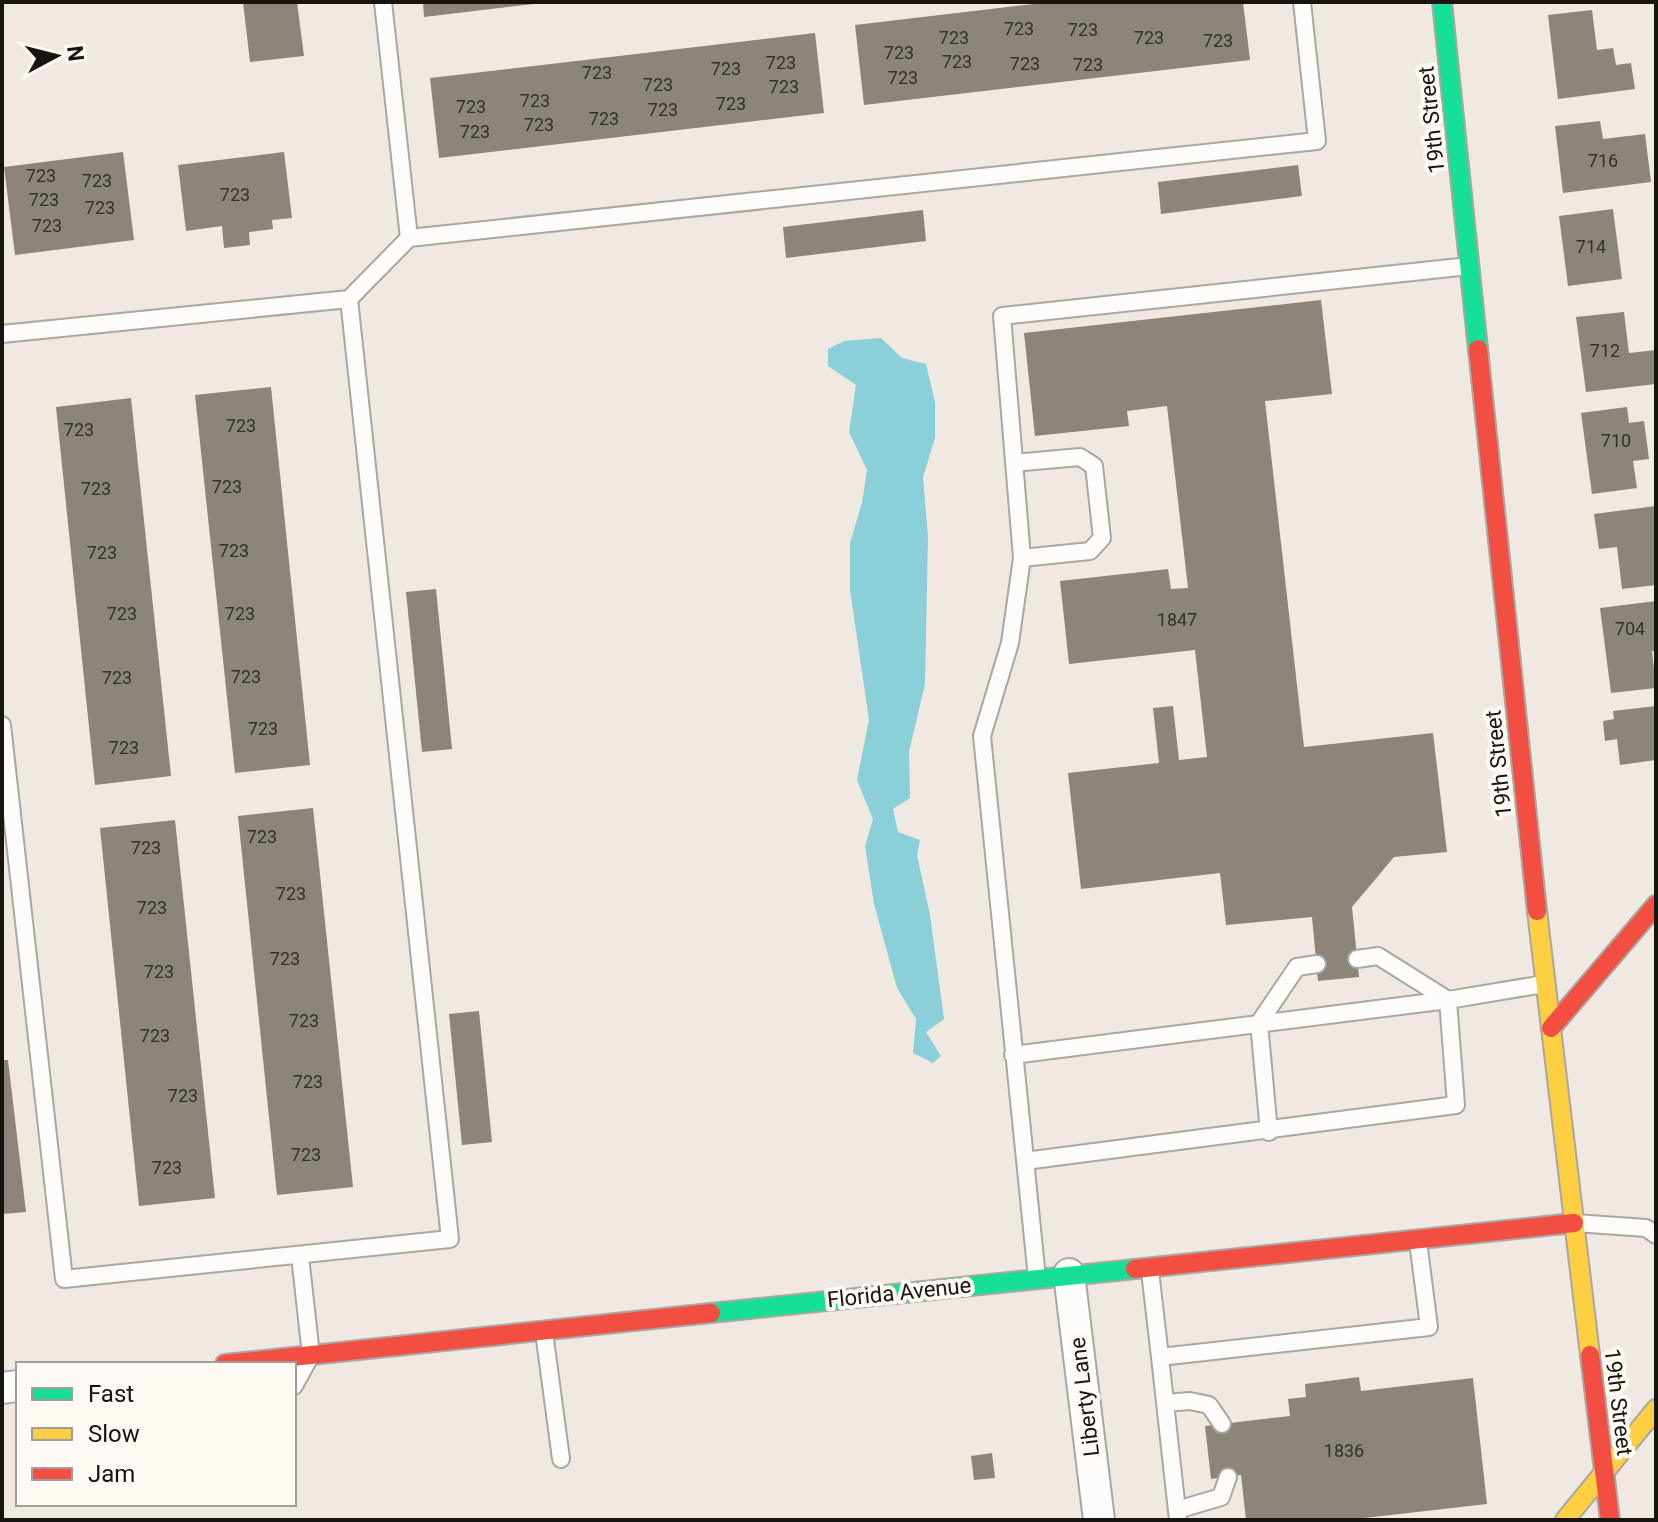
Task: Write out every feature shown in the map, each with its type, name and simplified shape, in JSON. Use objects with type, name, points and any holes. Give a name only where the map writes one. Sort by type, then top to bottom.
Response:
[{"type":"main road","name":"19th Street","points":[[1442,2],[1545,983],[1610,1520]]},
{"type":"main road","points":[[1551,1028],[1656,905]]},
{"type":"main road","name":"Florida Avenue","points":[[244,1362],[1574,1223]]},
{"type":"main road","points":[[1565,1520],[1656,1409]]},
{"type":"street","name":"Liberty Lane","points":[[1069,1274],[1099,1520]]},
{"type":"lane","points":[[383,2],[409,238]]},
{"type":"lane","points":[[2,334],[349,299],[409,238],[1317,141],[1302,2]]},
{"type":"lane","points":[[1037,1278],[982,736],[1010,643],[1022,558],[1002,316],[1470,266]]},
{"type":"lane","points":[[2,725],[64,1279],[450,1239],[349,299]]},
{"type":"lane","points":[[1014,463],[1080,457],[1094,466],[1102,538],[1090,551],[1022,558]]},
{"type":"lane","points":[[1357,959],[1378,956],[1448,1000]]},
{"type":"lane","points":[[1269,1132],[1259,1023],[1297,967],[1317,964]]},
{"type":"lane","points":[[1013,1055],[1448,1000],[1545,983]]},
{"type":"lane","points":[[1025,1161],[1269,1132],[1456,1105],[1448,1000]]},
{"type":"lane","points":[[1574,1223],[1646,1228],[1656,1235]]},
{"type":"lane","points":[[1160,1357],[1429,1327],[1418,1239]]},
{"type":"lane","points":[[296,1382],[311,1355],[300,1256]]},
{"type":"lane","points":[[1150,1266],[1177,1515],[1221,1497],[1228,1477]]},
{"type":"lane","points":[[544,1330],[561,1459]]},
{"type":"lane","points":[[1165,1403],[1190,1401],[1209,1405],[1222,1424]]},
{"type":"water","points":[[881,338],[902,358],[926,364],[935,402],[935,438],[923,477],[928,537],[925,684],[909,752],[910,798],[893,809],[898,832],[920,840],[917,855],[930,915],[944,1019],[926,1032],[941,1056],[933,1063],[913,1053],[916,1019],[897,988],[874,904],[865,846],[873,819],[857,780],[869,720],[850,590],[850,543],[862,503],[867,470],[849,432],[856,385],[828,366],[828,349],[844,341]]},
{"type":"building","points":[[243,2],[297,2],[304,56],[250,62]]},
{"type":"building","points":[[423,2],[534,2],[534,4],[424,17]]},
{"type":"building","points":[[1050,2],[1243,2],[1250,60],[864,105],[855,25]]},
{"type":"building","points":[[1592,10],[1597,50],[1613,48],[1616,65],[1631,63],[1635,89],[1558,99],[1548,15]]},
{"type":"building","points":[[815,33],[824,113],[439,158],[430,78]]},
{"type":"building","points":[[1600,121],[1603,139],[1645,134],[1651,182],[1563,193],[1555,126]]},
{"type":"building","points":[[123,152],[134,240],[15,255],[4,167]]},
{"type":"building","points":[[284,152],[292,218],[272,220],[273,229],[249,232],[250,245],[224,248],[222,226],[186,231],[178,165]]},
{"type":"building","points":[[1298,165],[1302,196],[1161,214],[1158,182]]},
{"type":"building","points":[[1613,209],[1622,279],[1568,286],[1559,216]]},
{"type":"building","points":[[923,210],[926,241],[786,258],[783,227]]},
{"type":"building","points":[[1321,300],[1332,394],[1265,401],[1304,747],[1433,733],[1447,852],[1394,857],[1352,907],[1359,977],[1318,981],[1312,917],[1226,925],[1220,873],[1081,889],[1068,773],[1159,763],[1153,708],[1173,706],[1179,760],[1207,757],[1195,650],[1069,664],[1060,581],[1168,569],[1171,589],[1188,588],[1167,406],[1127,411],[1129,426],[1035,436],[1024,333]]},
{"type":"building","points":[[1624,312],[1629,353],[1656,350],[1656,384],[1586,392],[1576,317]]},
{"type":"building","points":[[271,387],[310,765],[235,773],[195,395]]},
{"type":"building","points":[[131,398],[171,776],[95,785],[56,407]]},
{"type":"building","points":[[1627,407],[1629,423],[1644,421],[1649,459],[1633,461],[1637,488],[1592,494],[1581,413]]},
{"type":"building","points":[[1656,506],[1656,585],[1622,589],[1617,547],[1599,549],[1594,514]]},
{"type":"building","points":[[436,589],[452,749],[422,752],[406,592]]},
{"type":"building","points":[[1656,601],[1656,651],[1652,651],[1656,688],[1611,693],[1600,608]]},
{"type":"building","points":[[1656,706],[1656,760],[1620,765],[1617,739],[1605,741],[1603,721],[1614,719],[1613,711]]},
{"type":"building","points":[[313,808],[353,1187],[277,1195],[238,816]]},
{"type":"building","points":[[175,820],[215,1198],[139,1206],[100,828]]},
{"type":"building","points":[[479,1011],[492,1142],[462,1145],[449,1014]]},
{"type":"building","points":[[2,1060],[8,1060],[26,1212],[2,1214]]},
{"type":"building","points":[[1359,1377],[1361,1391],[1473,1378],[1487,1504],[1347,1520],[1246,1520],[1241,1475],[1211,1479],[1205,1426],[1290,1416],[1288,1399],[1306,1397],[1305,1384]]},
{"type":"building","points":[[992,1453],[995,1478],[974,1480],[971,1456]]},
{"type":"traffic: fast","points":[[1442,2],[1478,349]]},
{"type":"traffic: fast","points":[[711,1313],[1135,1269]]},
{"type":"traffic: slow","points":[[1537,911],[1590,1355]]},
{"type":"traffic: slow","points":[[1565,1520],[1656,1409]]},
{"type":"traffic: jam","points":[[1478,349],[1537,911]]},
{"type":"traffic: jam","points":[[1551,1028],[1656,905]]},
{"type":"traffic: jam","points":[[1135,1269],[1574,1223]]},
{"type":"traffic: jam","points":[[244,1362],[711,1313]]},
{"type":"traffic: jam","points":[[1590,1355],[1610,1520]]}]
